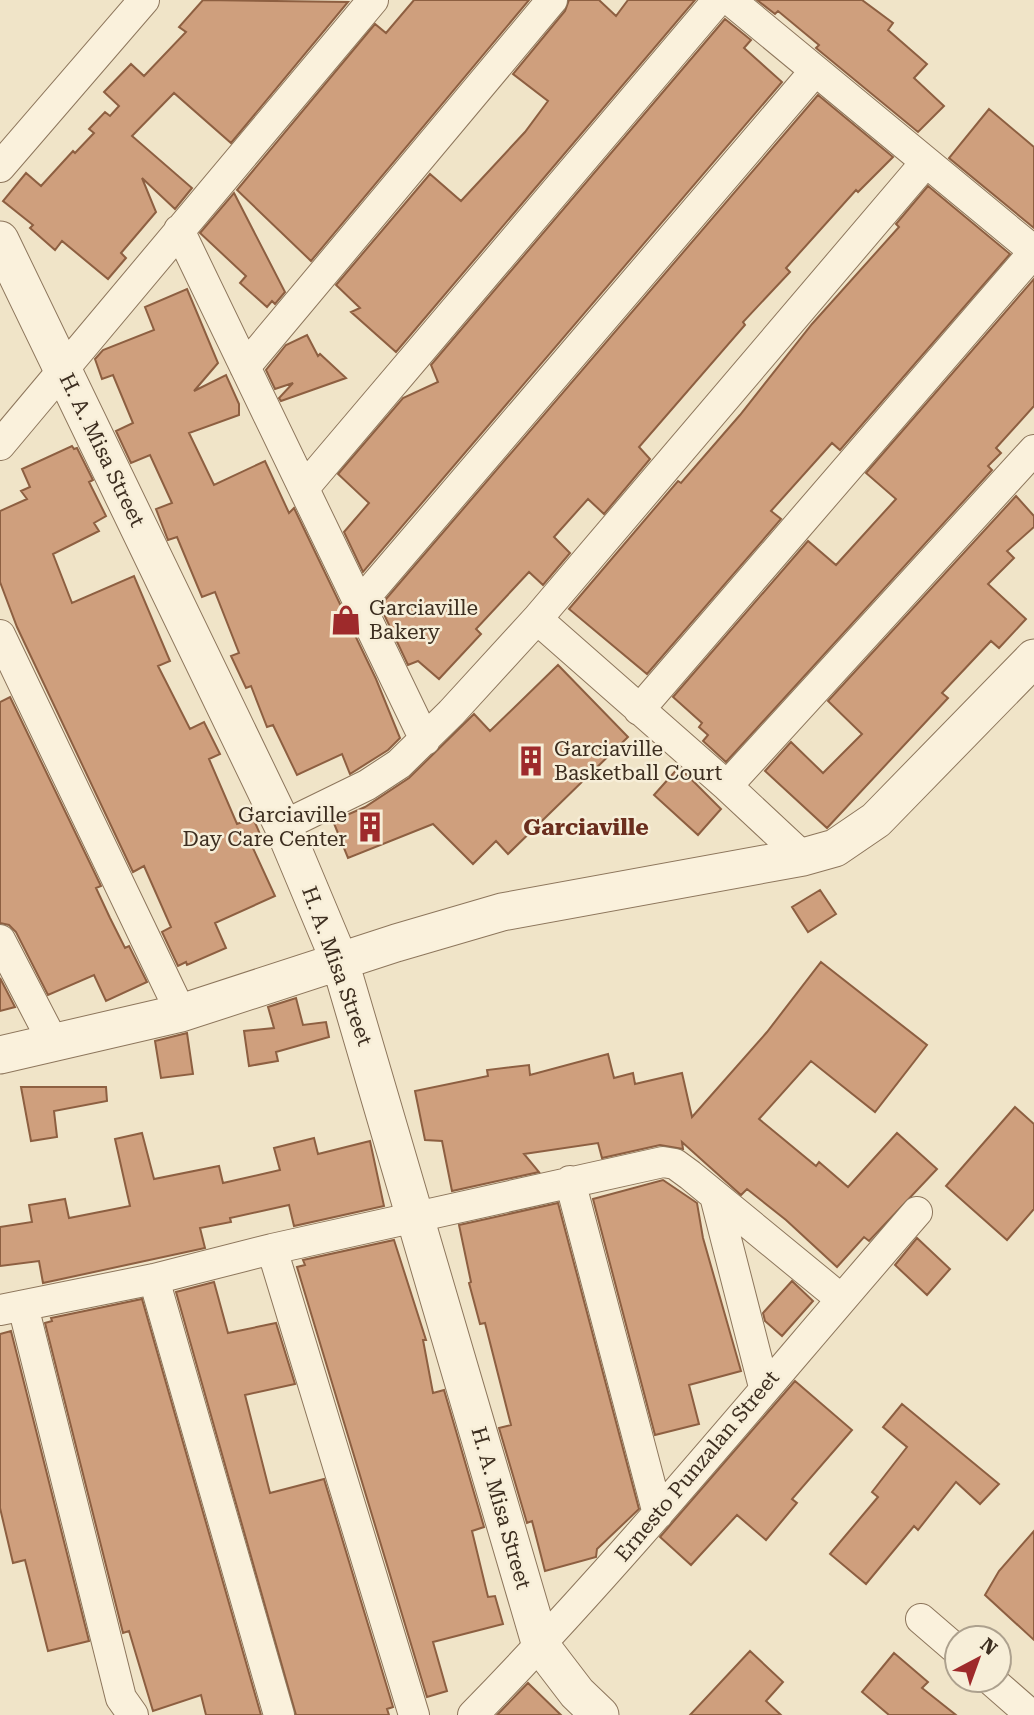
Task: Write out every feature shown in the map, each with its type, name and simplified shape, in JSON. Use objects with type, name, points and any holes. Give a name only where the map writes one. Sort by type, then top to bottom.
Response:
[{"type":"street","points":[[0,167],[144,0]]},
{"type":"street","points":[[0,444],[373,0]]},
{"type":"street","points":[[245,367],[552,0]]},
{"type":"street","points":[[304,488],[718,0]]},
{"type":"street","points":[[639,710],[1034,252],[730,0]]},
{"type":"street","points":[[360,603],[815,71]]},
{"type":"street","points":[[283,826],[368,785],[399,764],[425,740],[537,619],[926,162]]},
{"type":"street","points":[[179,230],[425,740]]},
{"type":"street","name":"H. A. Misa Street","points":[[0,240],[283,826],[340,962],[541,1646],[564,1678],[600,1715]]},
{"type":"street","points":[[727,786],[1034,450]]},
{"type":"street","points":[[537,619],[727,786],[803,857]]},
{"type":"street","points":[[4,654],[181,1013]]},
{"type":"street","points":[[0,1055],[181,1013],[502,912],[803,857],[835,848],[876,820],[1034,658]]},
{"type":"street","points":[[0,940],[53,1042]]},
{"type":"street","points":[[133,1715],[121,1698],[11,1308],[154,1279],[272,1249],[663,1161],[675,1164],[841,1299]]},
{"type":"street","points":[[570,1181],[658,1514]]},
{"type":"street","points":[[715,1196],[764,1387]]},
{"type":"street","name":"Ernesto Punzalan Street","points":[[473,1715],[541,1646],[658,1514],[764,1387],[917,1212]]},
{"type":"street","points":[[272,1249],[414,1715]]},
{"type":"street","points":[[154,1279],[279,1715]]},
{"type":"street","points":[[921,1619],[943,1638]]},
{"type":"street","points":[[1007,1694],[1031,1715]]},
{"type":"building","points":[[203,0],[348,2],[231,143],[174,93],[132,136],[192,188],[175,209],[142,178],[156,212],[121,253],[126,258],[108,279],[62,241],[55,250],[30,228],[33,225],[3,201],[26,173],[41,186],[73,151],[75,153],[94,133],[89,129],[105,112],[110,116],[119,106],[104,92],[131,64],[144,76],[186,32],[179,27]]},
{"type":"building","points":[[414,0],[529,0],[311,261],[237,190],[375,24],[386,33]]},
{"type":"building","points":[[569,0],[599,0],[616,16],[628,0],[695,0],[396,352],[351,312],[360,308],[336,285],[430,174],[461,201],[525,132],[548,101],[513,74],[565,11]]},
{"type":"building","points":[[757,0],[862,0],[893,23],[888,30],[927,64],[914,78],[944,106],[918,132],[816,48],[819,45],[778,11],[775,14]]},
{"type":"building","points":[[725,19],[751,40],[744,48],[782,82],[363,572],[344,532],[369,503],[338,474],[403,398],[438,382],[431,365]]},
{"type":"building","points":[[818,95],[893,157],[858,192],[856,190],[786,268],[790,272],[743,322],[745,325],[639,447],[650,459],[604,514],[588,499],[554,537],[570,553],[543,585],[529,572],[476,629],[481,634],[439,679],[418,661],[408,665],[380,606]]},
{"type":"building","points":[[989,109],[1034,147],[1034,228],[949,158]]},
{"type":"building","points":[[928,186],[1010,254],[840,450],[832,443],[771,511],[781,519],[647,674],[569,609],[678,481],[681,483],[740,415],[812,324],[899,227],[896,224]]},
{"type":"building","points":[[234,193],[285,292],[275,304],[272,301],[267,307],[240,283],[246,276],[200,233]]},
{"type":"building","points":[[1034,279],[1034,406],[996,448],[1001,453],[988,466],[992,470],[726,762],[703,741],[708,735],[699,727],[702,723],[673,697],[808,541],[836,565],[896,499],[866,473]]},
{"type":"building","points":[[187,289],[218,363],[194,391],[226,375],[239,404],[239,415],[189,433],[214,485],[265,461],[289,513],[294,508],[376,679],[400,738],[388,750],[350,774],[342,754],[297,775],[273,725],[267,727],[251,686],[246,688],[231,656],[239,653],[215,592],[202,597],[177,537],[168,540],[156,509],[172,503],[150,455],[131,463],[116,431],[133,423],[113,375],[102,379],[95,359],[103,350],[154,330],[145,307]]},
{"type":"building","points":[[307,335],[318,356],[320,354],[346,378],[281,401],[279,398],[293,383],[275,389],[266,370],[286,345]]},
{"type":"building","points":[[72,446],[77,448],[93,480],[89,482],[106,516],[94,523],[99,531],[53,554],[72,603],[134,576],[170,661],[158,666],[190,729],[204,722],[220,754],[209,759],[237,824],[253,818],[263,841],[252,846],[275,896],[215,923],[226,948],[187,965],[186,962],[178,966],[162,932],[171,927],[144,866],[133,872],[17,627],[0,582],[0,511],[27,499],[21,491],[30,487],[22,469]]},
{"type":"building","points":[[1016,496],[1034,516],[1034,527],[1007,551],[1014,558],[988,584],[1026,619],[999,648],[991,641],[942,693],[948,698],[827,828],[765,771],[791,742],[823,773],[862,734],[828,701]]},
{"type":"building","name":"Garciaville Basketball Court","points":[[558,665],[628,737],[508,854],[496,841],[473,864],[433,824],[348,858],[333,821],[365,807],[409,778],[474,714],[490,731]]},
{"type":"building","points":[[10,697],[101,886],[96,888],[110,918],[125,948],[129,946],[147,982],[106,1001],[94,975],[48,995],[16,932],[9,925],[0,923],[0,702]]},
{"type":"building","points":[[679,767],[721,809],[698,835],[654,795]]},
{"type":"building","points":[[820,890],[836,914],[808,932],[792,907]]},
{"type":"building","points":[[821,962],[927,1045],[875,1112],[811,1061],[759,1119],[816,1166],[819,1162],[848,1187],[897,1133],[937,1169],[869,1241],[864,1237],[837,1267],[786,1220],[747,1189],[741,1195],[682,1142],[683,1149],[660,1145],[602,1158],[598,1143],[524,1154],[539,1172],[452,1191],[442,1141],[425,1140],[415,1091],[488,1076],[487,1070],[529,1065],[530,1075],[608,1054],[614,1078],[633,1073],[635,1084],[682,1073],[692,1117],[767,1032]]},
{"type":"building","points":[[0,978],[15,1007],[0,1011]]},
{"type":"building","points":[[296,998],[303,1025],[326,1022],[329,1037],[276,1052],[278,1061],[249,1066],[244,1031],[274,1028],[268,1007]]},
{"type":"building","points":[[187,1033],[193,1074],[161,1078],[155,1041]]},
{"type":"building","points":[[21,1087],[106,1087],[107,1101],[54,1111],[57,1137],[31,1141]]},
{"type":"building","points":[[1015,1107],[1034,1124],[1034,1209],[1007,1240],[946,1186]]},
{"type":"building","points":[[142,1133],[154,1179],[219,1166],[223,1183],[280,1170],[274,1148],[314,1138],[318,1154],[370,1141],[384,1206],[294,1226],[289,1205],[230,1218],[231,1222],[200,1228],[205,1248],[43,1283],[39,1261],[0,1266],[0,1227],[32,1222],[29,1205],[65,1199],[69,1218],[130,1206],[115,1139]]},
{"type":"building","points":[[663,1180],[697,1203],[703,1238],[741,1371],[689,1385],[699,1424],[655,1435],[593,1199]]},
{"type":"building","points":[[558,1203],[639,1509],[597,1549],[596,1557],[545,1571],[532,1521],[527,1523],[499,1428],[511,1425],[485,1323],[480,1324],[469,1283],[471,1282],[459,1225]]},
{"type":"building","points":[[917,1238],[950,1269],[927,1295],[895,1265]]},
{"type":"building","points":[[394,1240],[426,1340],[423,1340],[433,1393],[444,1390],[484,1527],[472,1531],[488,1597],[495,1596],[503,1624],[433,1642],[447,1691],[427,1697],[297,1267],[305,1265],[303,1260]]},
{"type":"building","points":[[792,1281],[813,1301],[782,1336],[765,1321],[763,1313]]},
{"type":"building","points":[[214,1282],[228,1333],[276,1323],[295,1384],[245,1395],[270,1493],[324,1479],[393,1707],[387,1709],[389,1715],[296,1715],[176,1292]]},
{"type":"building","points":[[142,1299],[261,1715],[206,1715],[201,1695],[153,1711],[129,1631],[123,1633],[45,1323],[52,1321],[51,1318]]},
{"type":"building","points":[[11,1331],[89,1641],[48,1651],[25,1560],[13,1563],[0,1508],[0,1334]]},
{"type":"building","points":[[795,1381],[852,1430],[792,1499],[797,1503],[766,1540],[737,1515],[691,1565],[660,1537]]},
{"type":"building","points":[[902,1404],[999,1484],[980,1504],[956,1482],[918,1530],[914,1526],[866,1584],[830,1554],[878,1497],[872,1492],[907,1447],[883,1427]]},
{"type":"building","points":[[1034,1531],[1034,1640],[985,1595],[999,1571]]},
{"type":"building","points":[[750,1651],[783,1682],[766,1701],[781,1715],[690,1715]]},
{"type":"building","points":[[894,1653],[928,1682],[922,1688],[956,1715],[889,1715],[862,1692]]},
{"type":"building","points":[[528,1683],[561,1715],[497,1715]]},
{"type":"place","name":"Garciaville Bakery","points":[[346,620]]},
{"type":"place","name":"Garciaville Basketball Court","points":[[531,761]]},
{"type":"place","name":"Garciaville Day Care Center","points":[[370,827]]},
{"type":"district","name":"Garciaville","points":[[586,827]]}]
